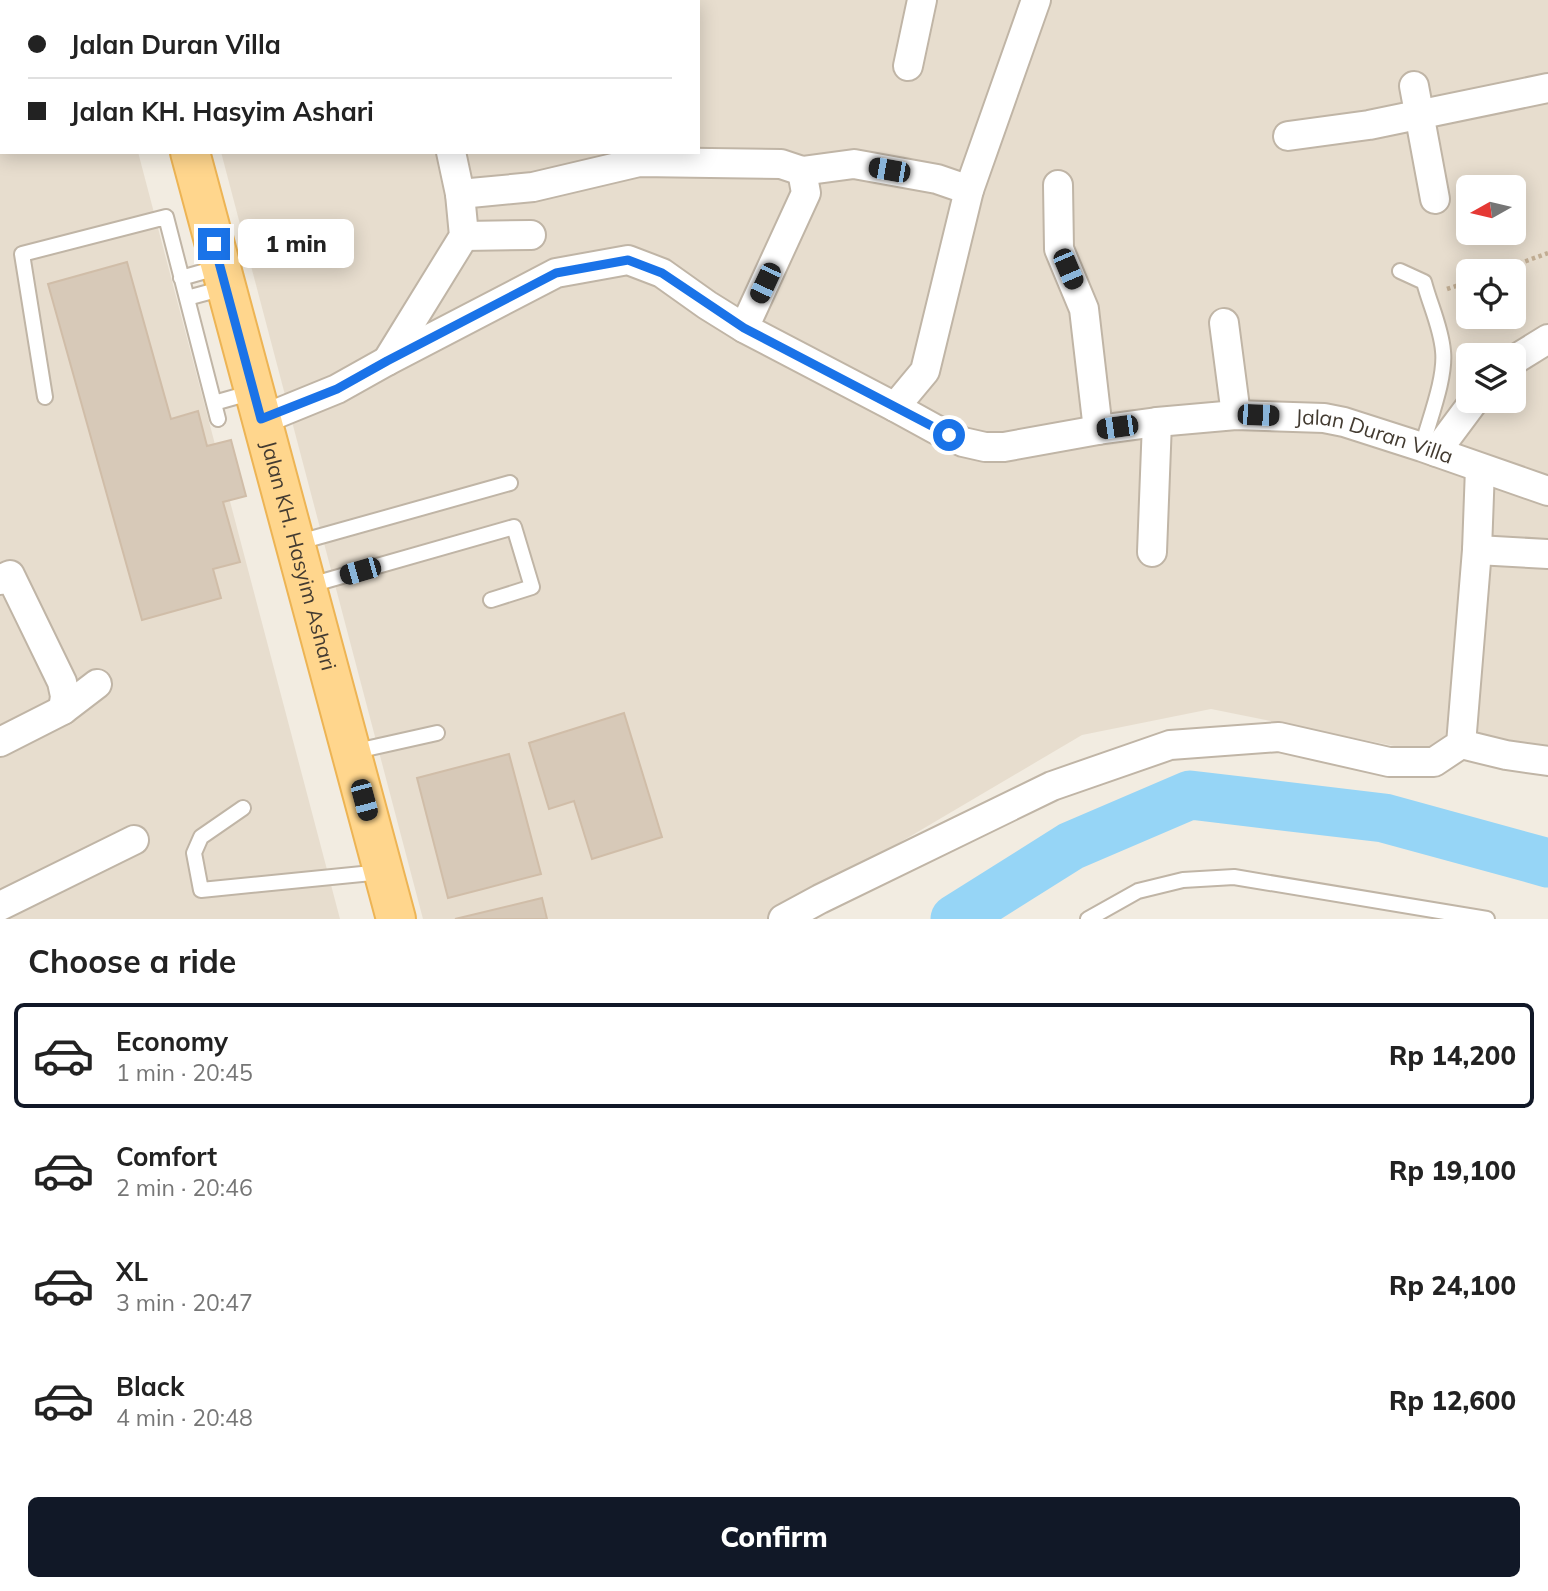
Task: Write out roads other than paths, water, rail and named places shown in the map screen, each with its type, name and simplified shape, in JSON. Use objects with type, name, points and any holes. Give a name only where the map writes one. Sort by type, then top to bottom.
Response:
[{"type":"main road","name":"Jalan KH. Hasyim Ashari","points":[[191,154],[396,919]]},
{"type":"street","points":[[908,66],[922,0]]},
{"type":"street","points":[[895,407],[925,371],[969,190],[1036,0]]},
{"type":"street","points":[[1414,86],[1435,199]]},
{"type":"street","points":[[1288,136],[1369,125],[1548,88]]},
{"type":"street","points":[[387,361],[464,236],[460,194],[451,154]]},
{"type":"street","points":[[460,194],[533,187],[639,162],[781,164],[802,172],[853,164],[937,179],[969,190]]},
{"type":"street","points":[[744,328],[806,193],[802,172]]},
{"type":"street","points":[[1059,185],[1059,249],[1084,309],[1098,430]]},
{"type":"street","points":[[464,236],[531,235]]},
{"type":"street","name":"Jalan Duran Villa","points":[[258,406],[337,389],[556,273],[628,260],[662,273],[744,328],[962,442],[985,447],[1004,447],[1098,430],[1236,415],[1324,418],[1344,422],[1546,488]]},
{"type":"street","points":[[1224,323],[1236,415]]},
{"type":"street","points":[[1526,353],[1548,339]]},
{"type":"street","points":[[1429,450],[1463,413]]},
{"type":"street","points":[[1152,552],[1157,422]]},
{"type":"street","points":[[1461,744],[1477,550],[1480,468]]},
{"type":"street","points":[[1477,550],[1548,554]]},
{"type":"street","points":[[5,578],[62,682],[65,696],[63,710]]},
{"type":"street","points":[[0,742],[63,710],[97,684]]},
{"type":"street","points":[[783,919],[1052,786],[1170,745],[1279,737],[1389,762],[1434,762],[1461,744],[1506,755],[1548,761]]},
{"type":"street","points":[[0,906],[134,840]]},
{"type":"lane","points":[[45,397],[22,254],[166,217],[218,419]]},
{"type":"lane","points":[[1400,271],[1424,282],[1443,351],[1443,372],[1429,450]]},
{"type":"lane","points":[[181,278],[223,277]]},
{"type":"lane","points":[[187,298],[223,277]]},
{"type":"lane","points":[[214,403],[258,406]]},
{"type":"lane","points":[[294,543],[510,483]]},
{"type":"lane","points":[[306,587],[514,527],[532,587],[491,600]]},
{"type":"lane","points":[[351,752],[437,733]]},
{"type":"lane","points":[[243,808],[201,837],[194,853],[201,890],[383,872]]},
{"type":"lane","points":[[1088,919],[1138,891],[1183,880],[1234,877],[1487,919]]},
{"type":"waterway","points":[[955,919],[1071,846],[1190,795],[1384,818],[1548,863]]}]
